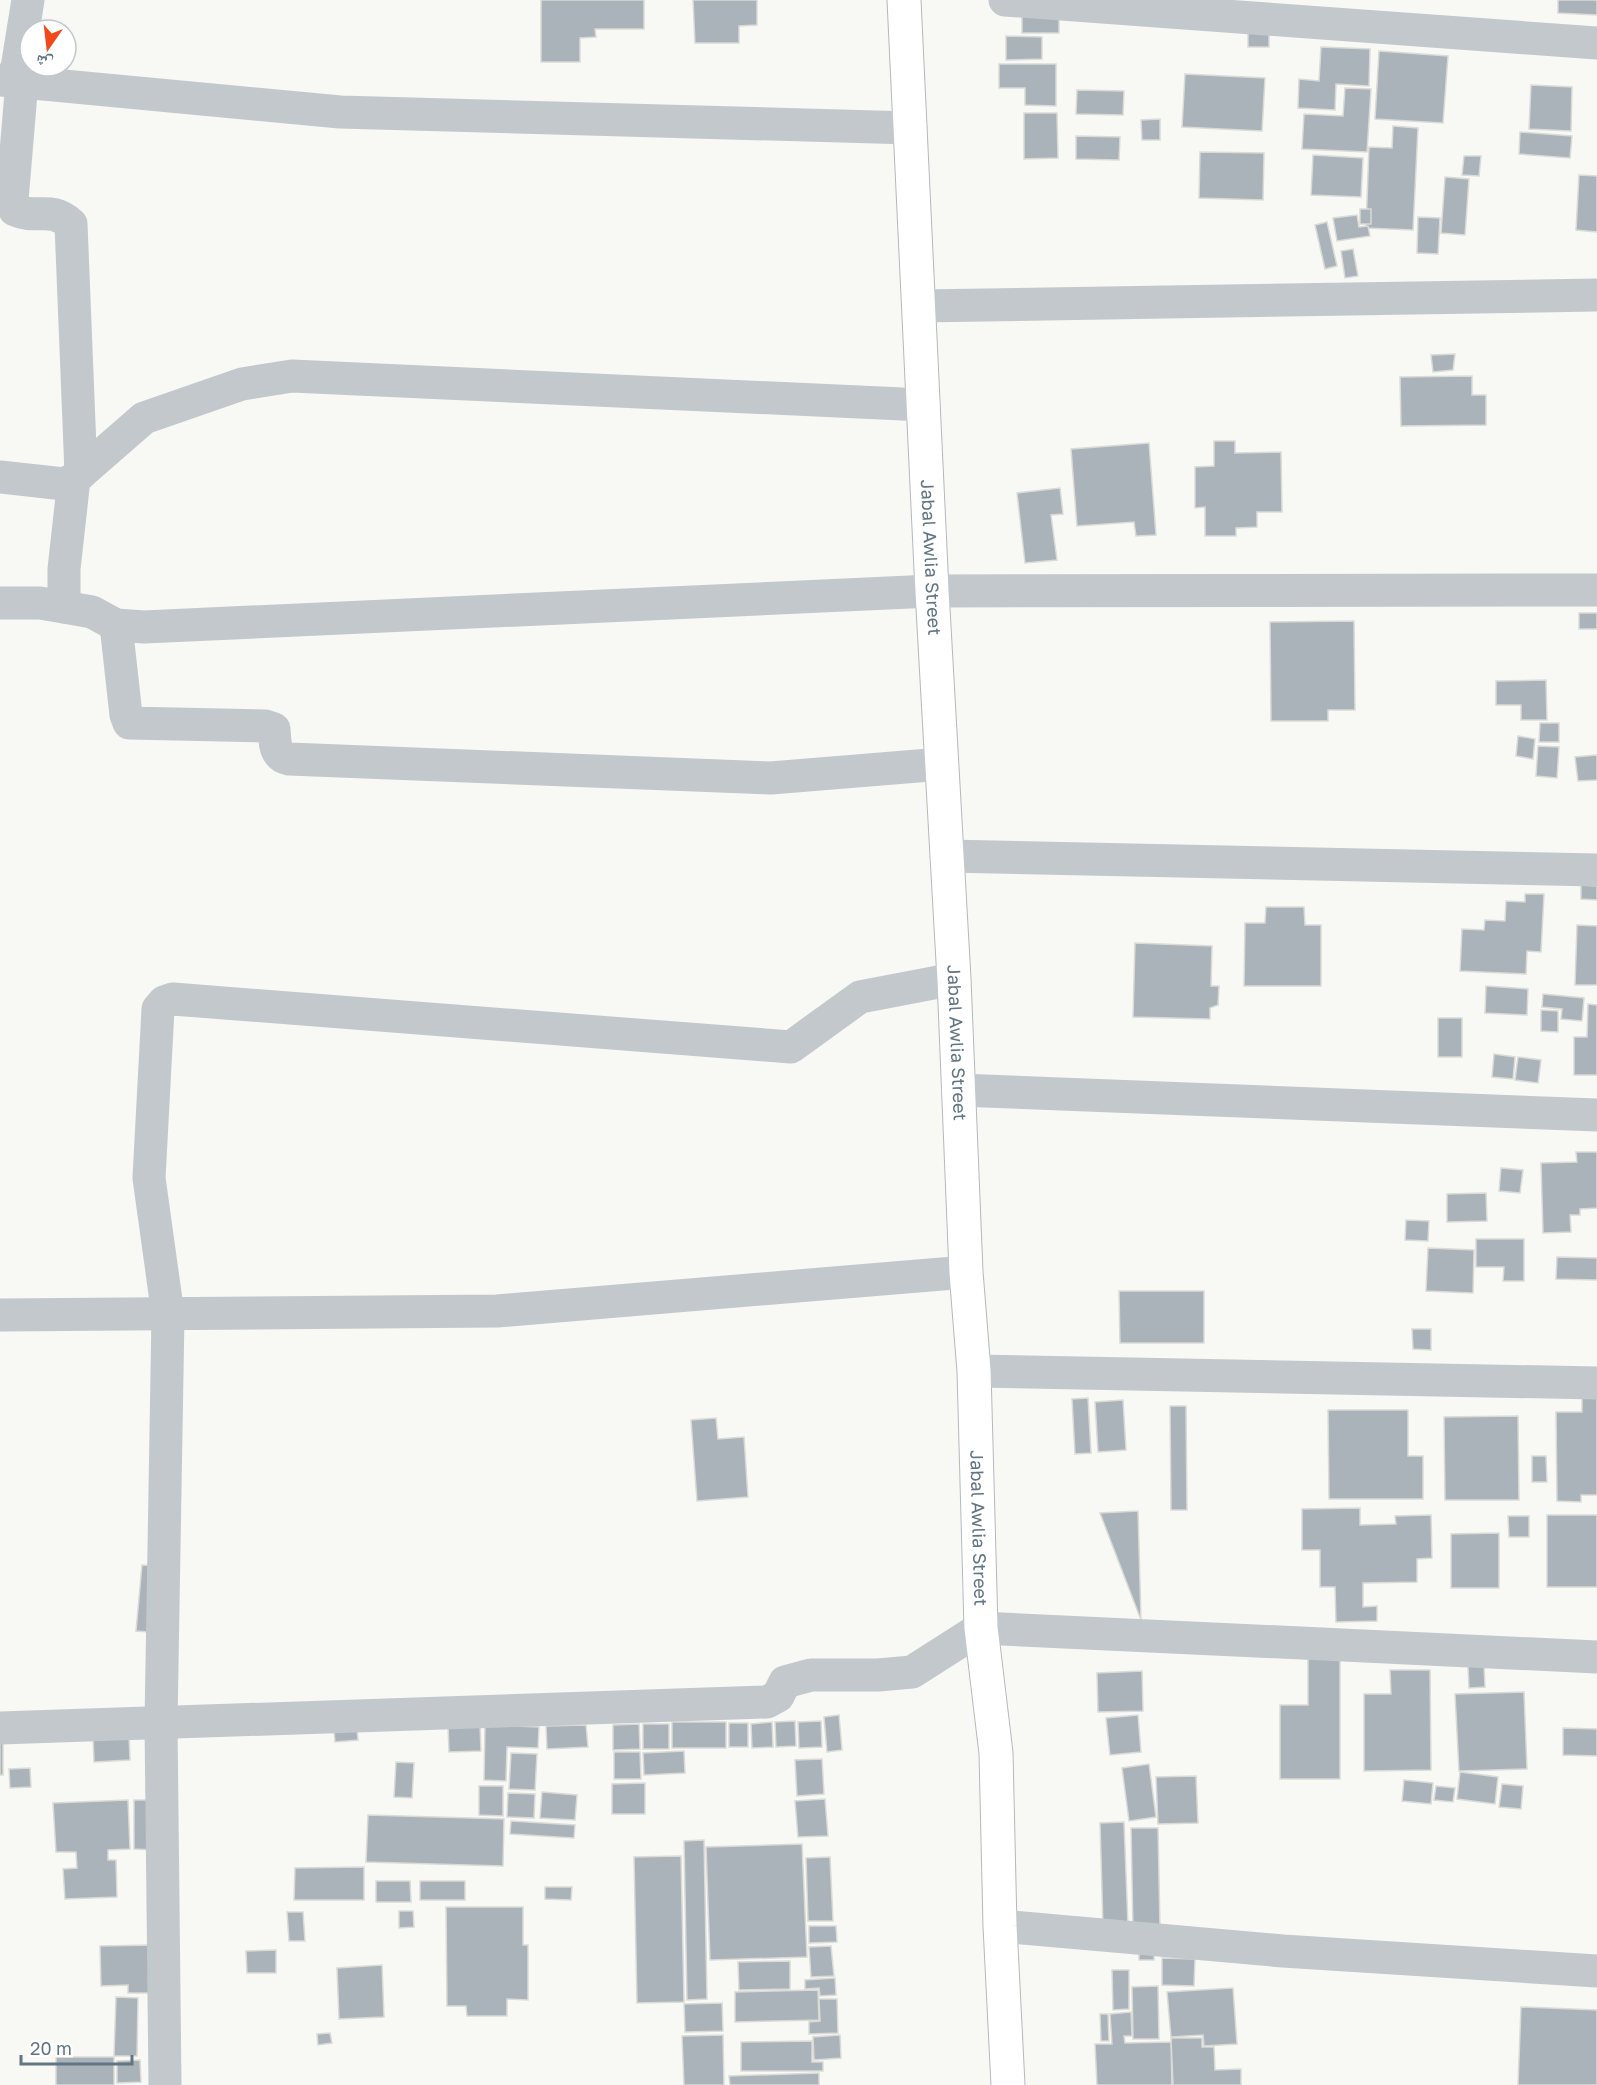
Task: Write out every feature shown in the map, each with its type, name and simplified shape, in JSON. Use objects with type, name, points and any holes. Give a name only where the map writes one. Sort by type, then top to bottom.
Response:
[{"type":"highway","name":"Jabal Awlia Street","points":[[904,0],[932,591],[954,979],[966,1272],[974,1371],[981,1628],[996,1753],[1000,1926],[1008,2085]]},
{"type":"street","points":[[28,0],[12,80],[12,200],[15,210],[24,214],[56,213],[70,224],[78,476],[64,569],[64,607]]},
{"type":"street","points":[[1005,0],[1597,43]]},
{"type":"street","points":[[12,80],[340,112],[910,128]]},
{"type":"street","points":[[919,306],[1597,296]]},
{"type":"street","points":[[0,477],[64,484],[78,476],[144,418],[242,384],[292,376],[924,405]]},
{"type":"street","points":[[0,603],[40,603],[64,607],[92,612],[116,625],[144,627],[932,591],[1597,590]]},
{"type":"street","points":[[116,625],[126,715],[129,723],[265,726],[273,729],[277,752],[289,759],[771,778],[942,764]]},
{"type":"street","points":[[946,856],[1597,870]]},
{"type":"street","points":[[165,2085],[161,1724],[168,1315],[149,1178],[158,1009],[164,1002],[173,999],[791,1047],[860,997],[954,979]]},
{"type":"street","points":[[958,1090],[1597,1115]]},
{"type":"street","points":[[0,1315],[497,1311],[966,1272]]},
{"type":"street","points":[[974,1371],[1597,1383]]},
{"type":"street","points":[[0,1728],[767,1702],[778,1696],[785,1682],[811,1675],[878,1675],[912,1672],[981,1628],[1597,1657]]},
{"type":"street","points":[[1000,1926],[1283,1952],[1597,1971]]},
{"type":"building","points":[[541,0],[644,0],[644,29],[595,29],[596,37],[580,38],[580,62],[541,62]]},
{"type":"building","points":[[693,0],[757,0],[757,25],[739,26],[739,43],[695,43]]},
{"type":"building","points":[[1558,0],[1597,0],[1597,15],[1558,13]]},
{"type":"building","points":[[1059,12],[1059,33],[1022,33],[1022,13]]},
{"type":"building","points":[[1248,32],[1269,32],[1269,47],[1248,47]]},
{"type":"building","points":[[1006,36],[1042,37],[1042,59],[1006,60]]},
{"type":"building","points":[[1321,47],[1370,49],[1369,86],[1336,84],[1335,110],[1298,108],[1299,79],[1319,81]]},
{"type":"building","points":[[1379,51],[1448,56],[1443,123],[1375,119]]},
{"type":"building","points":[[999,64],[1056,64],[1056,106],[1025,105],[1025,88],[999,88]]},
{"type":"building","points":[[1185,74],[1265,78],[1262,131],[1182,127]]},
{"type":"building","points":[[1531,85],[1572,87],[1571,131],[1529,129]]},
{"type":"building","points":[[1345,88],[1371,89],[1367,152],[1302,149],[1304,114],[1343,116]]},
{"type":"building","points":[[1077,90],[1124,91],[1123,115],[1076,114]]},
{"type":"building","points":[[1024,113],[1057,113],[1058,158],[1024,159]]},
{"type":"building","points":[[1160,119],[1160,140],[1142,140],[1141,120]]},
{"type":"building","points":[[1393,126],[1418,128],[1413,230],[1366,228],[1369,147],[1392,148]]},
{"type":"building","points":[[1520,132],[1572,136],[1570,158],[1519,154]]},
{"type":"building","points":[[1076,136],[1120,137],[1119,160],[1076,159]]},
{"type":"building","points":[[1200,152],[1264,153],[1263,200],[1199,198]]},
{"type":"building","points":[[1313,155],[1363,158],[1361,197],[1311,195]]},
{"type":"building","points":[[1464,156],[1481,156],[1479,176],[1462,175]]},
{"type":"building","points":[[1579,175],[1597,176],[1597,232],[1576,230]]},
{"type":"building","points":[[1445,177],[1469,179],[1465,235],[1441,233]]},
{"type":"building","points":[[1360,209],[1371,209],[1371,224],[1360,224]]},
{"type":"building","points":[[1357,215],[1359,227],[1368,226],[1370,236],[1337,241],[1333,218]]},
{"type":"building","points":[[1418,217],[1440,218],[1438,254],[1417,253]]},
{"type":"building","points":[[1327,222],[1337,266],[1325,269],[1315,225]]},
{"type":"building","points":[[1353,249],[1358,276],[1345,278],[1341,251]]},
{"type":"building","points":[[1455,354],[1453,370],[1433,372],[1431,355]]},
{"type":"building","points":[[1472,376],[1472,395],[1486,395],[1486,425],[1401,426],[1400,377]]},
{"type":"building","points":[[1214,441],[1235,441],[1235,453],[1281,452],[1282,512],[1257,512],[1257,527],[1236,528],[1236,536],[1205,536],[1205,507],[1195,508],[1195,467],[1214,466]]},
{"type":"building","points":[[1149,443],[1156,535],[1136,536],[1134,522],[1077,526],[1071,449]]},
{"type":"building","points":[[1060,488],[1063,514],[1051,515],[1057,560],[1025,563],[1017,493]]},
{"type":"building","points":[[1579,613],[1597,613],[1597,629],[1579,629]]},
{"type":"building","points":[[1354,621],[1355,710],[1328,710],[1328,721],[1271,721],[1270,622]]},
{"type":"building","points":[[1546,680],[1547,720],[1521,720],[1521,705],[1496,705],[1496,681]]},
{"type":"building","points":[[1540,723],[1559,723],[1559,742],[1539,742]]},
{"type":"building","points":[[1518,736],[1535,739],[1533,759],[1516,756]]},
{"type":"building","points":[[1538,746],[1559,747],[1557,778],[1536,776]]},
{"type":"building","points":[[1597,755],[1597,780],[1578,781],[1575,757]]},
{"type":"building","points":[[1581,885],[1597,886],[1597,900],[1581,899]]},
{"type":"building","points":[[1525,894],[1544,894],[1541,952],[1527,951],[1526,974],[1460,971],[1462,929],[1484,930],[1485,920],[1505,921],[1506,901],[1525,902]]},
{"type":"building","points":[[1266,907],[1304,907],[1305,925],[1321,925],[1321,986],[1244,986],[1245,923],[1265,923]]},
{"type":"building","points":[[1577,925],[1597,926],[1597,985],[1575,985]]},
{"type":"building","points":[[1135,943],[1212,946],[1211,986],[1219,986],[1218,1005],[1210,1008],[1210,1019],[1133,1017]]},
{"type":"building","points":[[1486,986],[1528,989],[1527,1015],[1485,1013]]},
{"type":"building","points":[[1543,994],[1584,998],[1582,1021],[1561,1019],[1562,1009],[1542,1007]]},
{"type":"building","points":[[1588,1004],[1597,1005],[1597,1075],[1574,1075],[1574,1037],[1587,1037]]},
{"type":"building","points":[[1541,1010],[1558,1011],[1558,1032],[1541,1031]]},
{"type":"building","points":[[1438,1018],[1462,1018],[1462,1057],[1438,1057]]},
{"type":"building","points":[[1494,1054],[1515,1057],[1513,1079],[1492,1077]]},
{"type":"building","points":[[1518,1057],[1541,1060],[1538,1083],[1515,1080]]},
{"type":"building","points":[[1576,1152],[1597,1152],[1597,1208],[1580,1209],[1580,1215],[1570,1215],[1571,1232],[1543,1233],[1541,1163],[1577,1162]]},
{"type":"building","points":[[1501,1168],[1523,1170],[1520,1193],[1499,1191]]},
{"type":"building","points":[[1486,1193],[1487,1221],[1447,1222],[1447,1194]]},
{"type":"building","points":[[1406,1220],[1429,1221],[1428,1241],[1405,1240]]},
{"type":"building","points":[[1476,1239],[1524,1239],[1524,1281],[1503,1281],[1504,1267],[1476,1267]]},
{"type":"building","points":[[1428,1248],[1474,1250],[1473,1293],[1426,1291]]},
{"type":"building","points":[[1557,1257],[1597,1258],[1597,1280],[1556,1279]]},
{"type":"building","points":[[1119,1291],[1204,1291],[1204,1343],[1120,1343]]},
{"type":"building","points":[[1412,1329],[1431,1329],[1431,1350],[1413,1349]]},
{"type":"building","points":[[1582,1394],[1597,1394],[1597,1495],[1581,1495],[1581,1502],[1557,1501],[1556,1412],[1582,1412]]},
{"type":"building","points":[[1088,1398],[1091,1453],[1075,1454],[1072,1399]]},
{"type":"building","points":[[1123,1400],[1126,1450],[1098,1452],[1095,1402]]},
{"type":"building","points":[[1170,1406],[1186,1406],[1187,1510],[1171,1510]]},
{"type":"building","points":[[1328,1410],[1408,1410],[1408,1456],[1423,1456],[1423,1499],[1329,1499]]},
{"type":"building","points":[[1518,1416],[1519,1500],[1445,1500],[1444,1417]]},
{"type":"building","points":[[716,1418],[718,1439],[744,1437],[748,1497],[697,1501],[691,1420]]},
{"type":"building","points":[[1532,1456],[1546,1456],[1547,1482],[1532,1482]]},
{"type":"building","points":[[1360,1508],[1360,1525],[1396,1524],[1395,1516],[1431,1515],[1432,1558],[1417,1559],[1417,1582],[1363,1583],[1363,1607],[1377,1606],[1377,1621],[1336,1622],[1335,1587],[1320,1587],[1320,1550],[1302,1550],[1302,1509]]},
{"type":"building","points":[[1138,1511],[1141,1620],[1100,1513]]},
{"type":"building","points":[[1547,1515],[1597,1515],[1597,1587],[1547,1587]]},
{"type":"building","points":[[1508,1516],[1529,1516],[1529,1537],[1509,1537]]},
{"type":"building","points":[[1499,1533],[1499,1588],[1451,1588],[1451,1534]]},
{"type":"building","points":[[142,1565],[155,1566],[149,1632],[136,1631]]},
{"type":"building","points":[[1308,1657],[1340,1658],[1340,1779],[1280,1779],[1280,1705],[1308,1705]]},
{"type":"building","points":[[1468,1666],[1484,1666],[1485,1687],[1469,1688]]},
{"type":"building","points":[[1390,1670],[1430,1670],[1431,1770],[1364,1771],[1364,1694],[1391,1694]]},
{"type":"building","points":[[1142,1671],[1143,1711],[1098,1712],[1097,1673]]},
{"type":"building","points":[[1524,1692],[1527,1769],[1459,1771],[1455,1694]]},
{"type":"building","points":[[839,1715],[842,1750],[827,1752],[824,1717]]},
{"type":"building","points":[[1138,1715],[1141,1752],[1110,1755],[1106,1718]]},
{"type":"building","points":[[795,1721],[796,1746],[776,1747],[775,1722]]},
{"type":"building","points":[[821,1721],[822,1747],[799,1748],[798,1722]]},
{"type":"building","points":[[672,1722],[726,1722],[726,1748],[672,1748]]},
{"type":"building","points":[[772,1722],[773,1747],[752,1748],[751,1724]]},
{"type":"building","points":[[729,1723],[748,1723],[748,1747],[729,1747]]},
{"type":"building","points":[[639,1724],[640,1749],[613,1750],[613,1725]]},
{"type":"building","points":[[643,1724],[669,1724],[669,1749],[643,1749]]},
{"type":"building","points":[[485,1725],[539,1727],[538,1748],[507,1747],[506,1781],[484,1780]]},
{"type":"building","points":[[586,1725],[588,1747],[547,1749],[546,1726]]},
{"type":"building","points":[[448,1726],[480,1726],[481,1751],[449,1752]]},
{"type":"building","points":[[1563,1728],[1597,1729],[1597,1756],[1563,1755]]},
{"type":"building","points":[[357,1729],[358,1740],[335,1742],[334,1731]]},
{"type":"building","points":[[129,1736],[130,1760],[94,1762],[93,1737]]},
{"type":"building","points":[[0,1739],[3,1739],[3,1775],[0,1775]]},
{"type":"building","points":[[684,1751],[685,1773],[644,1775],[643,1753]]},
{"type":"building","points":[[614,1752],[640,1752],[641,1779],[614,1779]]},
{"type":"building","points":[[511,1753],[537,1754],[535,1790],[509,1789]]},
{"type":"building","points":[[822,1759],[824,1794],[797,1796],[795,1760]]},
{"type":"building","points":[[396,1762],[414,1763],[412,1798],[394,1797]]},
{"type":"building","points":[[1149,1764],[1156,1817],[1129,1821],[1122,1768]]},
{"type":"building","points":[[30,1768],[31,1787],[10,1788],[9,1769]]},
{"type":"building","points":[[1460,1772],[1498,1777],[1495,1804],[1457,1799]]},
{"type":"building","points":[[1196,1776],[1198,1823],[1158,1824],[1156,1777]]},
{"type":"building","points":[[1404,1780],[1433,1783],[1431,1804],[1402,1801]]},
{"type":"building","points":[[645,1783],[645,1814],[612,1814],[612,1784]]},
{"type":"building","points":[[1502,1784],[1523,1786],[1521,1809],[1499,1807]]},
{"type":"building","points":[[479,1786],[503,1786],[503,1816],[479,1815]]},
{"type":"building","points":[[1436,1786],[1455,1788],[1453,1802],[1434,1800]]},
{"type":"building","points":[[542,1792],[577,1795],[575,1820],[540,1818]]},
{"type":"building","points":[[508,1793],[535,1794],[534,1818],[507,1817]]},
{"type":"building","points":[[825,1799],[828,1836],[798,1837],[795,1801]]},
{"type":"building","points":[[128,1800],[130,1849],[108,1850],[108,1860],[116,1860],[117,1897],[65,1899],[63,1869],[77,1868],[76,1852],[56,1852],[53,1803]]},
{"type":"building","points":[[134,1800],[154,1800],[154,1850],[134,1849]]},
{"type":"building","points":[[368,1815],[504,1819],[503,1866],[366,1862]]},
{"type":"building","points":[[511,1821],[575,1825],[574,1838],[510,1834]]},
{"type":"building","points":[[1124,1822],[1128,1926],[1103,1927],[1100,1823]]},
{"type":"building","points":[[1131,1828],[1158,1828],[1160,1928],[1133,1929]]},
{"type":"building","points":[[704,1840],[707,1999],[687,2000],[684,1841]]},
{"type":"building","points":[[802,1844],[807,1957],[710,1960],[706,1847]]},
{"type":"building","points":[[681,1856],[684,2002],[637,2003],[634,1857]]},
{"type":"building","points":[[830,1857],[833,1921],[808,1921],[806,1858]]},
{"type":"building","points":[[364,1867],[364,1900],[294,1900],[295,1868]]},
{"type":"building","points":[[376,1881],[410,1881],[411,1902],[376,1902]]},
{"type":"building","points":[[420,1881],[465,1881],[465,1900],[420,1900]]},
{"type":"building","points":[[545,1887],[572,1887],[571,1900],[545,1899]]},
{"type":"building","points":[[446,1907],[523,1907],[523,1945],[528,1945],[528,2000],[507,1999],[507,2016],[467,2016],[466,2006],[447,2006]]},
{"type":"building","points":[[399,1911],[413,1911],[414,1927],[399,1928]]},
{"type":"building","points":[[287,1912],[303,1912],[305,1941],[289,1941]]},
{"type":"building","points":[[809,1926],[836,1926],[837,1942],[809,1943]]},
{"type":"building","points":[[153,1945],[155,1993],[128,1993],[128,1985],[101,1986],[100,1946]]},
{"type":"building","points":[[831,1946],[834,1976],[811,1977],[809,1947]]},
{"type":"building","points":[[276,1950],[276,1973],[247,1973],[246,1951]]},
{"type":"building","points":[[1139,1951],[1154,1951],[1154,1960],[1139,1960]]},
{"type":"building","points":[[1162,1958],[1195,1959],[1194,1986],[1162,1985]]},
{"type":"building","points":[[790,1961],[790,1989],[739,1990],[738,1962]]},
{"type":"building","points":[[382,1965],[384,2017],[339,2019],[337,1968]]},
{"type":"building","points":[[1112,1970],[1129,1970],[1129,2009],[1113,2010]]},
{"type":"building","points":[[835,1978],[836,1995],[820,1996],[819,1988],[805,1989],[805,1980]]},
{"type":"building","points":[[1158,1986],[1159,2039],[1133,2039],[1132,1987]]},
{"type":"building","points":[[1233,1988],[1237,2044],[1204,2046],[1203,2035],[1171,2037],[1167,1992]]},
{"type":"building","points":[[818,1990],[819,2020],[735,2022],[735,1992]]},
{"type":"building","points":[[116,1997],[138,1998],[137,2056],[114,2056]]},
{"type":"building","points":[[819,1999],[837,1999],[838,2033],[809,2034],[809,2022],[820,2021]]},
{"type":"building","points":[[722,2003],[723,2031],[685,2032],[684,2004]]},
{"type":"building","points":[[1521,2007],[1597,2010],[1597,2085],[1518,2085]]},
{"type":"building","points":[[1131,2012],[1132,2036],[1124,2036],[1125,2043],[1171,2042],[1172,2085],[1097,2085],[1095,2044],[1112,2044],[1110,2014]]},
{"type":"building","points":[[1100,2014],[1108,2014],[1109,2041],[1101,2041]]},
{"type":"building","points":[[330,2033],[332,2043],[318,2045],[317,2034]]},
{"type":"building","points":[[723,2035],[724,2085],[684,2085],[682,2036]]},
{"type":"building","points":[[840,2035],[841,2058],[814,2060],[813,2037]]},
{"type":"building","points":[[1171,2038],[1202,2038],[1202,2047],[1214,2047],[1215,2070],[1241,2069],[1241,2085],[1173,2085]]},
{"type":"building","points":[[812,2041],[812,2062],[823,2062],[823,2071],[741,2071],[741,2042]]},
{"type":"building","points":[[56,2057],[114,2057],[114,2085],[56,2085]]},
{"type":"building","points":[[140,2060],[141,2082],[117,2083],[117,2061]]},
{"type":"building","points":[[819,2073],[819,2085],[730,2085],[729,2076]]}]
